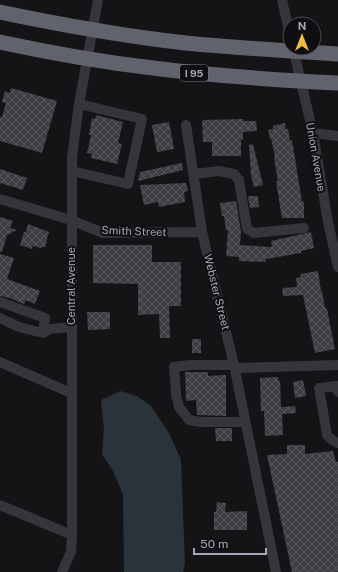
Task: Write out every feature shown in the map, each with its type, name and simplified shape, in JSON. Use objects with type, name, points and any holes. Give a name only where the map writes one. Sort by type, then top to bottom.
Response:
[{"type":"highway","points":[[0,12],[109,33],[187,43],[282,49]]},
{"type":"highway","name":"I 95","points":[[0,42],[72,56],[187,72],[338,84]]},
{"type":"highway","points":[[322,52],[338,53]]},
{"type":"street","name":"Central Avenue","points":[[62,572],[71,552],[72,535],[72,157],[79,104],[98,0]]},
{"type":"street","points":[[282,0],[286,16]]},
{"type":"street","name":"Union Avenue","points":[[288,56],[313,133],[328,222],[338,267]]},
{"type":"street","points":[[72,171],[128,184],[142,119],[79,104]]},
{"type":"street","name":"Webster Street","points":[[186,125],[202,232],[235,366],[252,458],[276,572]]},
{"type":"street","points":[[313,133],[338,136]]},
{"type":"street","points":[[194,174],[219,171],[234,174],[239,180],[247,228],[254,233],[304,228]]},
{"type":"street","name":"Smith Street","points":[[0,199],[71,220],[103,233],[202,232]]},
{"type":"street","points":[[0,302],[46,318],[43,333]]},
{"type":"street","points":[[0,318],[19,327],[43,333],[50,329],[71,327]]},
{"type":"street","points":[[0,362],[71,393]]},
{"type":"street","points":[[246,422],[201,422],[189,420],[179,407],[176,394],[174,367],[190,365],[338,365]]},
{"type":"street","points":[[338,392],[337,386],[319,388],[327,435],[338,443]]},
{"type":"street","points":[[0,505],[72,535]]},
{"type":"shaded area","points":[[120,391],[137,396],[151,406],[169,433],[181,460],[185,564],[183,572],[124,572],[123,495],[113,471],[102,454],[104,429],[101,400]]},
{"type":"building","points":[[11,88],[57,101],[42,153],[0,141],[0,117],[2,117],[6,103],[2,102],[5,91],[10,93]]},
{"type":"building","points":[[96,115],[123,122],[118,143],[122,144],[117,164],[91,158],[92,154],[87,153],[91,135],[89,135],[92,118],[95,119]]},
{"type":"building","points":[[243,119],[243,121],[256,121],[257,131],[243,132],[243,140],[241,140],[241,156],[212,156],[212,142],[203,142],[202,121]]},
{"type":"building","points":[[169,122],[174,149],[157,152],[152,125]]},
{"type":"building","points":[[285,123],[286,129],[288,129],[290,141],[292,140],[302,202],[304,201],[304,218],[282,218],[276,181],[278,181],[275,157],[268,130],[273,129],[273,126]]},
{"type":"building","points":[[253,144],[263,185],[254,187],[251,175],[249,145]]},
{"type":"building","points":[[182,163],[183,170],[138,181],[140,172]]},
{"type":"building","points":[[0,169],[27,178],[23,190],[0,183]]},
{"type":"building","points":[[186,183],[188,191],[184,192],[185,202],[159,207],[158,202],[144,205],[140,185]]},
{"type":"building","points":[[248,196],[258,196],[259,207],[250,208]]},
{"type":"building","points":[[236,201],[241,232],[240,245],[272,247],[271,241],[311,232],[314,248],[301,251],[301,253],[266,259],[266,262],[239,261],[239,257],[226,256],[228,230],[226,230],[220,203]]},
{"type":"building","points":[[0,217],[13,221],[10,228],[17,230],[7,235],[2,252],[0,252]]},
{"type":"building","points":[[28,224],[49,232],[45,247],[41,248],[33,246],[32,249],[20,245]]},
{"type":"building","points":[[93,245],[152,245],[152,262],[181,262],[181,306],[169,306],[170,338],[160,338],[159,314],[138,315],[138,284],[93,283]]},
{"type":"building","points":[[0,254],[14,258],[7,279],[40,291],[35,304],[26,300],[24,304],[10,298],[0,296]]},
{"type":"building","points":[[318,271],[321,291],[325,308],[327,309],[335,349],[315,353],[303,295],[283,296],[282,288],[297,287],[296,278],[301,277],[300,274]]},
{"type":"building","points":[[87,312],[110,312],[110,329],[88,330]]},
{"type":"building","points":[[192,339],[201,339],[201,353],[192,353]]},
{"type":"building","points":[[185,372],[208,372],[208,376],[226,375],[226,416],[197,415],[196,400],[186,401]]},
{"type":"building","points":[[278,377],[278,381],[280,380],[281,407],[295,406],[296,413],[282,414],[283,435],[265,436],[264,411],[261,411],[260,378]]},
{"type":"building","points":[[303,380],[306,396],[295,398],[293,382]]},
{"type":"building","points":[[215,428],[232,428],[232,441],[216,441]]},
{"type":"building","points":[[287,445],[305,445],[305,454],[333,451],[336,462],[338,462],[338,572],[292,572],[267,455],[287,454]]},
{"type":"building","points":[[217,502],[226,503],[225,512],[247,511],[247,530],[214,530],[214,512],[216,512]]}]
